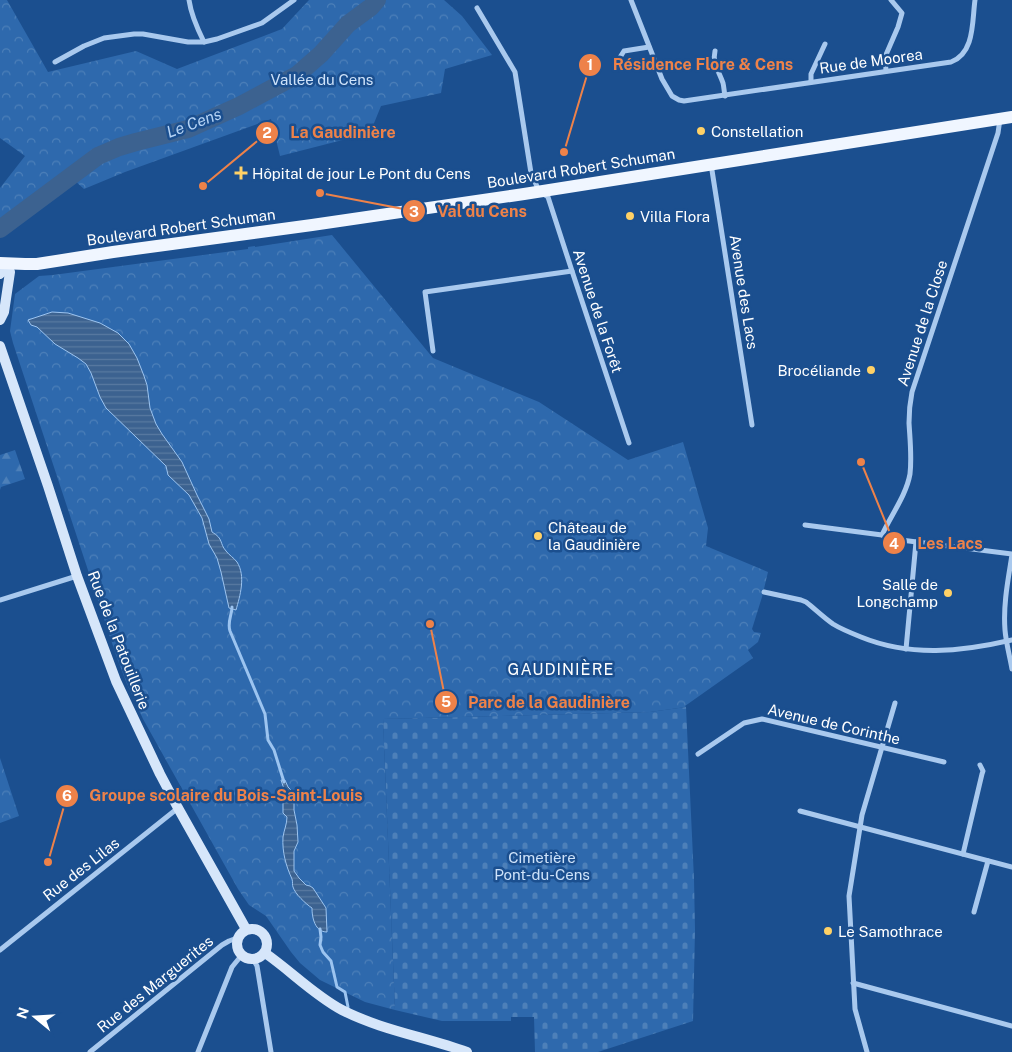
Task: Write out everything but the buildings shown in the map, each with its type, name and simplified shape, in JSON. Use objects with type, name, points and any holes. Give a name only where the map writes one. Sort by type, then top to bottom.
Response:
[{"type":"main road","name":"Boulevard Robert Schuman","points":[[2,267],[36,264],[331,222],[1006,118]]},
{"type":"street","points":[[189,0],[195,25],[204,42]]},
{"type":"street","points":[[55,62],[84,46],[104,38],[138,34],[188,42],[204,42],[235,34],[262,23],[294,0]]},
{"type":"street","points":[[617,62],[624,51],[649,47],[631,0]]},
{"type":"street","points":[[886,71],[886,57],[902,13],[891,0]]},
{"type":"street","name":"Rue de Moorea","points":[[649,47],[662,79],[672,96],[676,99],[684,101],[725,96],[951,62],[961,57],[969,43],[975,0]]},
{"type":"street","name":"Avenue de la Forêt","points":[[477,8],[515,72],[531,173],[539,191],[548,197],[629,443]]},
{"type":"street","points":[[811,82],[811,74],[825,44]]},
{"type":"street","points":[[715,51],[714,62],[725,96]]},
{"type":"street","name":"Avenue de la Close","points":[[882,535],[904,494],[910,473],[909,422],[912,392],[998,133],[1006,118]]},
{"type":"street","name":"Avenue des Lacs","points":[[711,163],[752,425]]},
{"type":"street","points":[[0,320],[4,312],[10,272],[2,267]]},
{"type":"street","points":[[432,351],[426,292],[572,271]]},
{"type":"street","name":"Rue de la Patouillerie","points":[[0,346],[77,576],[116,681],[160,774],[246,930]]},
{"type":"street","points":[[805,525],[1012,555],[1005,598],[1005,632],[1009,641],[1012,670]]},
{"type":"street","points":[[906,649],[916,542]]},
{"type":"street","points":[[0,600],[77,576]]},
{"type":"street","points":[[764,592],[806,602],[832,624],[885,646],[931,651],[951,651],[1009,641]]},
{"type":"street","points":[[867,1052],[855,1009],[849,896],[862,815],[895,703]]},
{"type":"street","name":"Avenue de Corinthe","points":[[698,754],[744,723],[762,719],[944,762]]},
{"type":"street","points":[[963,854],[983,771],[980,765]]},
{"type":"street","name":"Rue des Lilas","points":[[0,950],[178,808]]},
{"type":"street","points":[[800,812],[1012,867]]},
{"type":"street","points":[[974,912],[988,861]]},
{"type":"street","points":[[256,929],[264,934],[267,944],[264,953],[253,960],[241,956],[237,948],[236,943],[239,934],[246,930],[256,929]]},
{"type":"street","name":"Rue des Marguerites","points":[[90,1052],[222,945],[237,938]]},
{"type":"street","points":[[264,953],[320,996],[344,1011],[377,1024],[467,1052]]},
{"type":"street","points":[[198,1052],[232,967],[241,956]]},
{"type":"street","points":[[253,960],[257,966],[271,1052]]},
{"type":"street","points":[[853,983],[1012,1026]]},
{"type":"green space","name":"Vallée du Cens","points":[[0,0],[7,0],[48,72],[136,51],[177,69],[282,29],[309,0],[444,0],[462,16],[492,55],[445,69],[441,93],[381,106],[370,133],[280,156],[271,119],[125,172],[84,189],[73,179],[0,233],[0,188],[25,156],[0,138]]},
{"type":"green space","points":[[332,235],[433,358],[539,402],[628,460],[683,442],[708,528],[706,546],[768,572],[752,629],[754,632],[761,633],[758,642],[748,650],[753,658],[686,707],[650,712],[383,719],[395,1010],[365,1002],[320,980],[300,963],[266,916],[249,905],[238,889],[143,719],[127,684],[10,331],[15,294],[39,276],[248,249],[248,247]]},
{"type":"green space","points":[[15,450],[25,479],[1,487],[0,490],[0,455]]},
{"type":"green space","name":"Cimetière Pont-du-Cens","points":[[686,707],[694,879],[693,1021],[598,1052],[535,1052],[534,1017],[511,1017],[511,1021],[442,1021],[395,1010],[383,719],[650,712]]},
{"type":"green space","points":[[0,758],[19,816],[0,823]]},
{"type":"shaded area","points":[[52,312],[68,313],[100,323],[118,333],[129,344],[144,376],[150,408],[156,424],[182,462],[209,519],[212,532],[220,539],[224,548],[240,568],[242,580],[236,610],[229,608],[217,558],[209,544],[202,518],[189,495],[168,475],[166,466],[106,408],[86,364],[55,344],[37,327],[31,325],[28,320]]},
{"type":"shaded area","points":[[281,780],[285,780],[292,791],[294,801],[298,842],[294,851],[294,871],[306,885],[313,888],[326,908],[327,932],[317,927],[312,908],[294,890],[286,864],[283,837],[287,817],[283,813],[283,801],[286,795]]},
{"type":"waterway","name":"Le Cens","points":[[0,229],[98,156],[119,147],[188,129],[239,106],[297,75],[321,54],[348,24],[371,7],[377,0]]},
{"type":"waterway","points":[[232,607],[230,631],[265,714],[268,740],[274,750],[284,782]]},
{"type":"waterway","points":[[320,929],[320,945],[331,961],[337,987],[345,992],[348,1007]]},
{"type":"place","name":"Constellation","points":[[701,131]]},
{"type":"place","name":"Résidence Flore & Cens","points":[[564,152]]},
{"type":"place","name":"Hôpital de jour Le Pont du Cens","points":[[241,173]]},
{"type":"place","name":"La Gaudinière","points":[[203,186]]},
{"type":"place","name":"Val du Cens","points":[[320,193]]},
{"type":"place","name":"Villa Flora","points":[[630,216]]},
{"type":"place","name":"Brocéliande","points":[[871,370]]},
{"type":"place","name":"Les Lacs","points":[[861,462]]},
{"type":"place","name":"Château de la Gaudinière","points":[[538,536]]},
{"type":"place","name":"Salle de Longchamp","points":[[948,593]]},
{"type":"place","name":"Parc de la Gaudinière","points":[[430,624]]},
{"type":"place","name":"Groupe scolaire du Bois-Saint-Louis","points":[[48,862]]},
{"type":"place","name":"Le Samothrace","points":[[828,931]]},
{"type":"district","name":"GAUDINIÈRE","points":[[561,669]]}]
